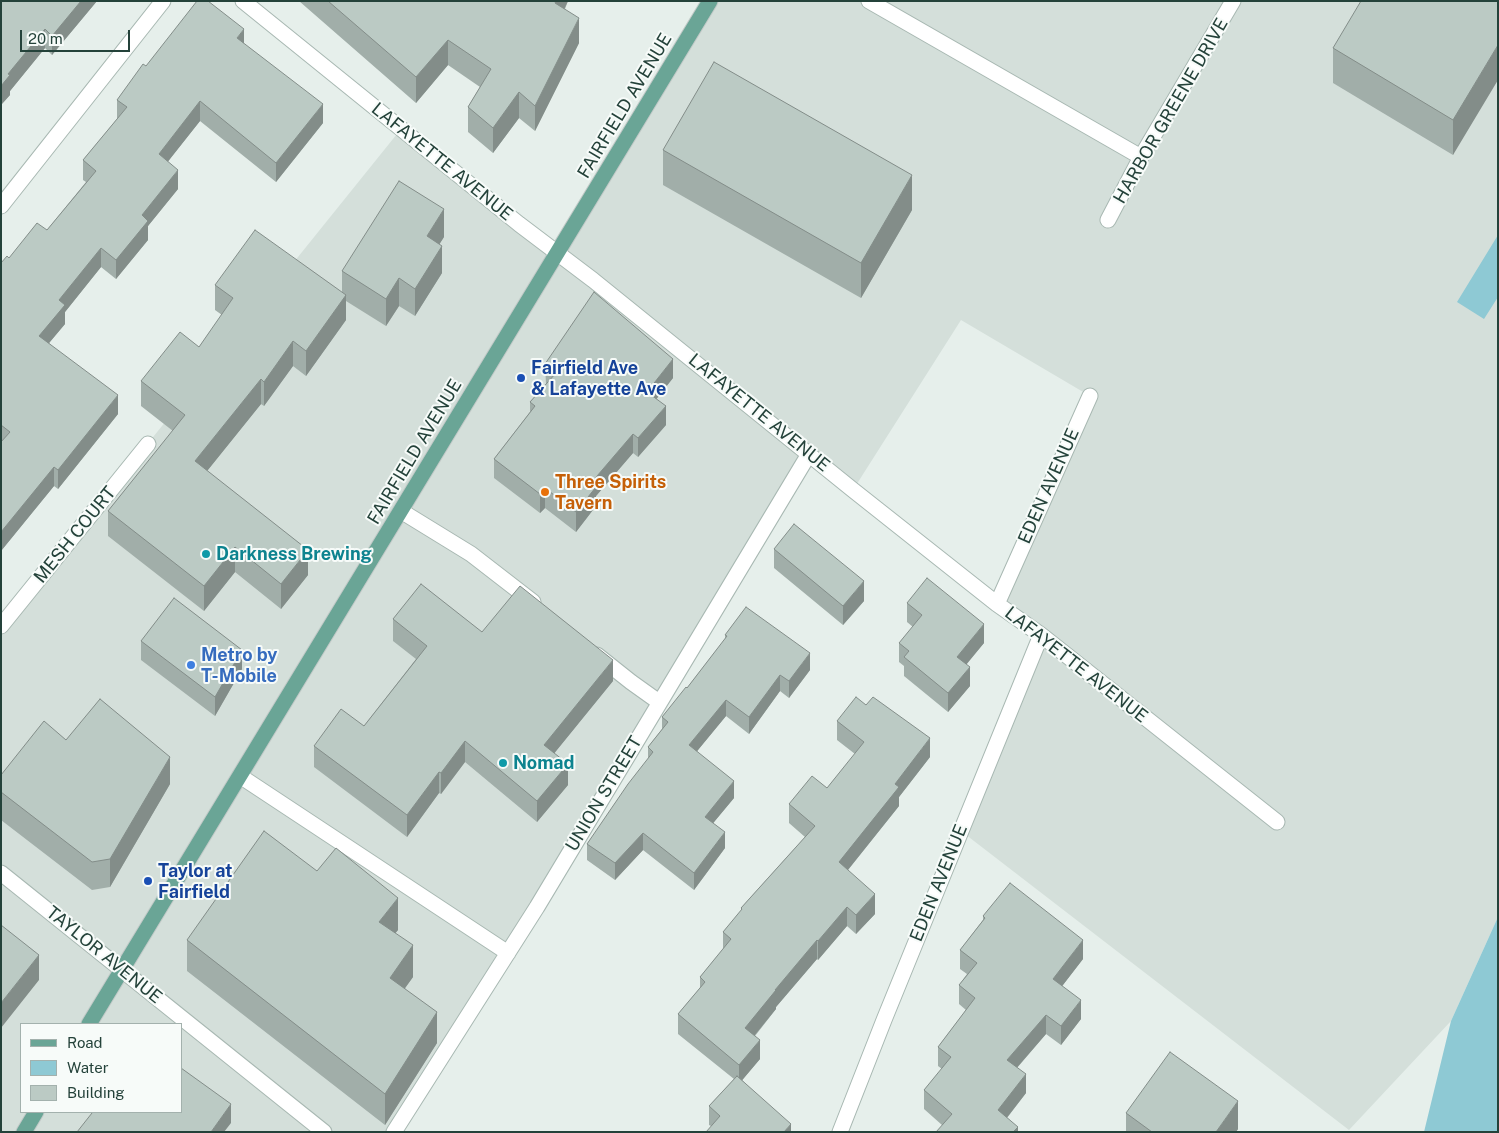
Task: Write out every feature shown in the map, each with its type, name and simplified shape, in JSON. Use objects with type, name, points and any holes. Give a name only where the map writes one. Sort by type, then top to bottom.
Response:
[{"type":"main road","name":"FAIRFIELD AVENUE","points":[[90,1023],[710,1]]},
{"type":"main road","points":[[24,1132],[35,1113]]},
{"type":"street","points":[[1,206],[163,1]]},
{"type":"street","name":"LAFAYETTE AVENUE","points":[[243,1],[808,454],[1277,822]]},
{"type":"street","points":[[869,1],[1141,157]]},
{"type":"street","name":"HARBOR GREENE DRIVE","points":[[1108,220],[1141,157],[1233,1]]},
{"type":"street","name":"EDEN AVENUE","points":[[997,604],[1090,396]]},
{"type":"street","name":"MESH COURT","points":[[1,626],[148,444]]},
{"type":"street","name":"UNION STREET","points":[[394,1132],[537,907],[808,454]]},
{"type":"street","points":[[401,511],[471,554],[542,610]]},
{"type":"street","name":"EDEN AVENUE","points":[[840,1132],[1041,636]]},
{"type":"street","points":[[587,646],[659,702]]},
{"type":"street","points":[[240,776],[508,953]]},
{"type":"street","name":"TAYLOR AVENUE","points":[[1,873],[324,1132]]},
{"type":"shaded area","points":[[710,1],[1498,1],[1498,917],[1451,1021],[1349,1130],[961,831],[1041,636],[997,604],[1090,396],[961,320],[853,490],[809,454],[394,1132],[1,1132],[1,626],[401,129],[557,253]]},
{"type":"water","points":[[1498,235],[1498,297],[1484,319],[1457,302]]},
{"type":"water","points":[[1498,917],[1498,1132],[1424,1132],[1451,1021]]},
{"type":"building","points":[[1,1],[81,1],[52,36],[45,29],[8,74],[10,75],[1,86]]},
{"type":"building","points":[[197,1],[208,1],[244,29],[237,38],[323,104],[276,163],[200,101],[159,154],[178,170],[142,215],[148,221],[116,260],[101,248],[59,300],[65,305],[39,336],[118,395],[58,470],[54,467],[1,532],[1,442],[10,432],[1,425],[1,263],[7,256],[9,258],[37,223],[47,230],[96,171],[83,160],[127,107],[117,100],[143,64],[146,66]]},
{"type":"building","points":[[328,1],[556,1],[555,3],[579,18],[535,106],[519,92],[493,128],[468,107],[491,69],[448,40],[416,77]]},
{"type":"building","points":[[1361,1],[1498,1],[1498,45],[1453,120],[1333,48]]},
{"type":"building","points":[[714,62],[912,175],[861,263],[663,150]]},
{"type":"building","points":[[399,181],[444,209],[427,236],[442,246],[415,289],[399,278],[386,299],[342,271]]},
{"type":"building","points":[[255,230],[346,295],[306,351],[293,341],[264,382],[261,379],[195,461],[308,550],[281,584],[235,547],[204,586],[108,511],[185,415],[141,381],[180,332],[199,347],[233,298],[215,285]]},
{"type":"building","points":[[594,292],[673,359],[647,392],[666,406],[638,438],[633,434],[591,483],[596,487],[576,512],[545,488],[540,494],[494,459],[535,406],[530,402],[556,373],[545,364]]},
{"type":"building","points":[[794,524],[864,581],[843,606],[774,549]]},
{"type":"building","points":[[927,578],[984,624],[957,657],[970,667],[948,693],[904,657],[909,651],[899,643],[922,615],[907,603]]},
{"type":"building","points":[[421,584],[482,632],[520,586],[613,660],[544,745],[568,764],[537,801],[465,741],[407,815],[314,746],[341,709],[364,726],[427,646],[393,619]]},
{"type":"building","name":"Metro by T-Mobile","points":[[174,598],[242,650],[215,697],[141,641]]},
{"type":"building","points":[[746,607],[810,653],[789,681],[780,675],[749,717],[726,700],[689,745],[734,781],[705,817],[725,832],[694,873],[643,833],[615,863],[587,844],[628,784],[653,752],[648,747],[668,722],[662,717],[727,636],[725,635]]},
{"type":"building","points":[[856,697],[866,705],[873,697],[930,738],[895,784],[899,787],[839,862],[875,894],[856,915],[847,907],[775,990],[745,1028],[760,1040],[739,1065],[678,1014],[705,982],[700,977],[731,939],[723,932],[741,908],[815,826],[789,804],[812,776],[827,788],[864,742],[837,721]]},
{"type":"building","points":[[100,699],[170,757],[110,859],[92,862],[1,792],[1,775],[44,721],[66,740]]},
{"type":"building","points":[[264,831],[317,871],[336,848],[398,898],[379,922],[413,945],[390,978],[437,1012],[385,1094],[187,940]]},
{"type":"building","points":[[1010,883],[1083,940],[1053,979],[1081,1000],[1061,1026],[1046,1015],[1007,1060],[1026,1074],[998,1110],[1018,1127],[1013,1132],[936,1132],[952,1114],[924,1090],[951,1057],[938,1047],[975,998],[959,985],[977,963],[960,950],[985,918],[983,916]]},
{"type":"building","points":[[1,925],[39,955],[1,1003]]},
{"type":"building","points":[[1170,1052],[1238,1101],[1216,1132],[1152,1132],[1126,1113]]},
{"type":"building","points":[[182,1069],[231,1104],[211,1132],[77,1132],[92,1113],[182,1113]]},
{"type":"building","points":[[737,1076],[791,1124],[784,1132],[706,1132],[720,1116],[709,1106]]},
{"type":"place","name":"Fairfield Ave & Lafayette Ave","points":[[521,378]]},
{"type":"place","name":"Three Spirits Tavern","points":[[545,492]]},
{"type":"place","name":"Darkness Brewing","points":[[206,554]]},
{"type":"place","name":"Metro by T-Mobile","points":[[191,665]]},
{"type":"place","name":"Nomad","points":[[503,763]]},
{"type":"place","name":"Taylor at Fairfield","points":[[148,881]]}]
